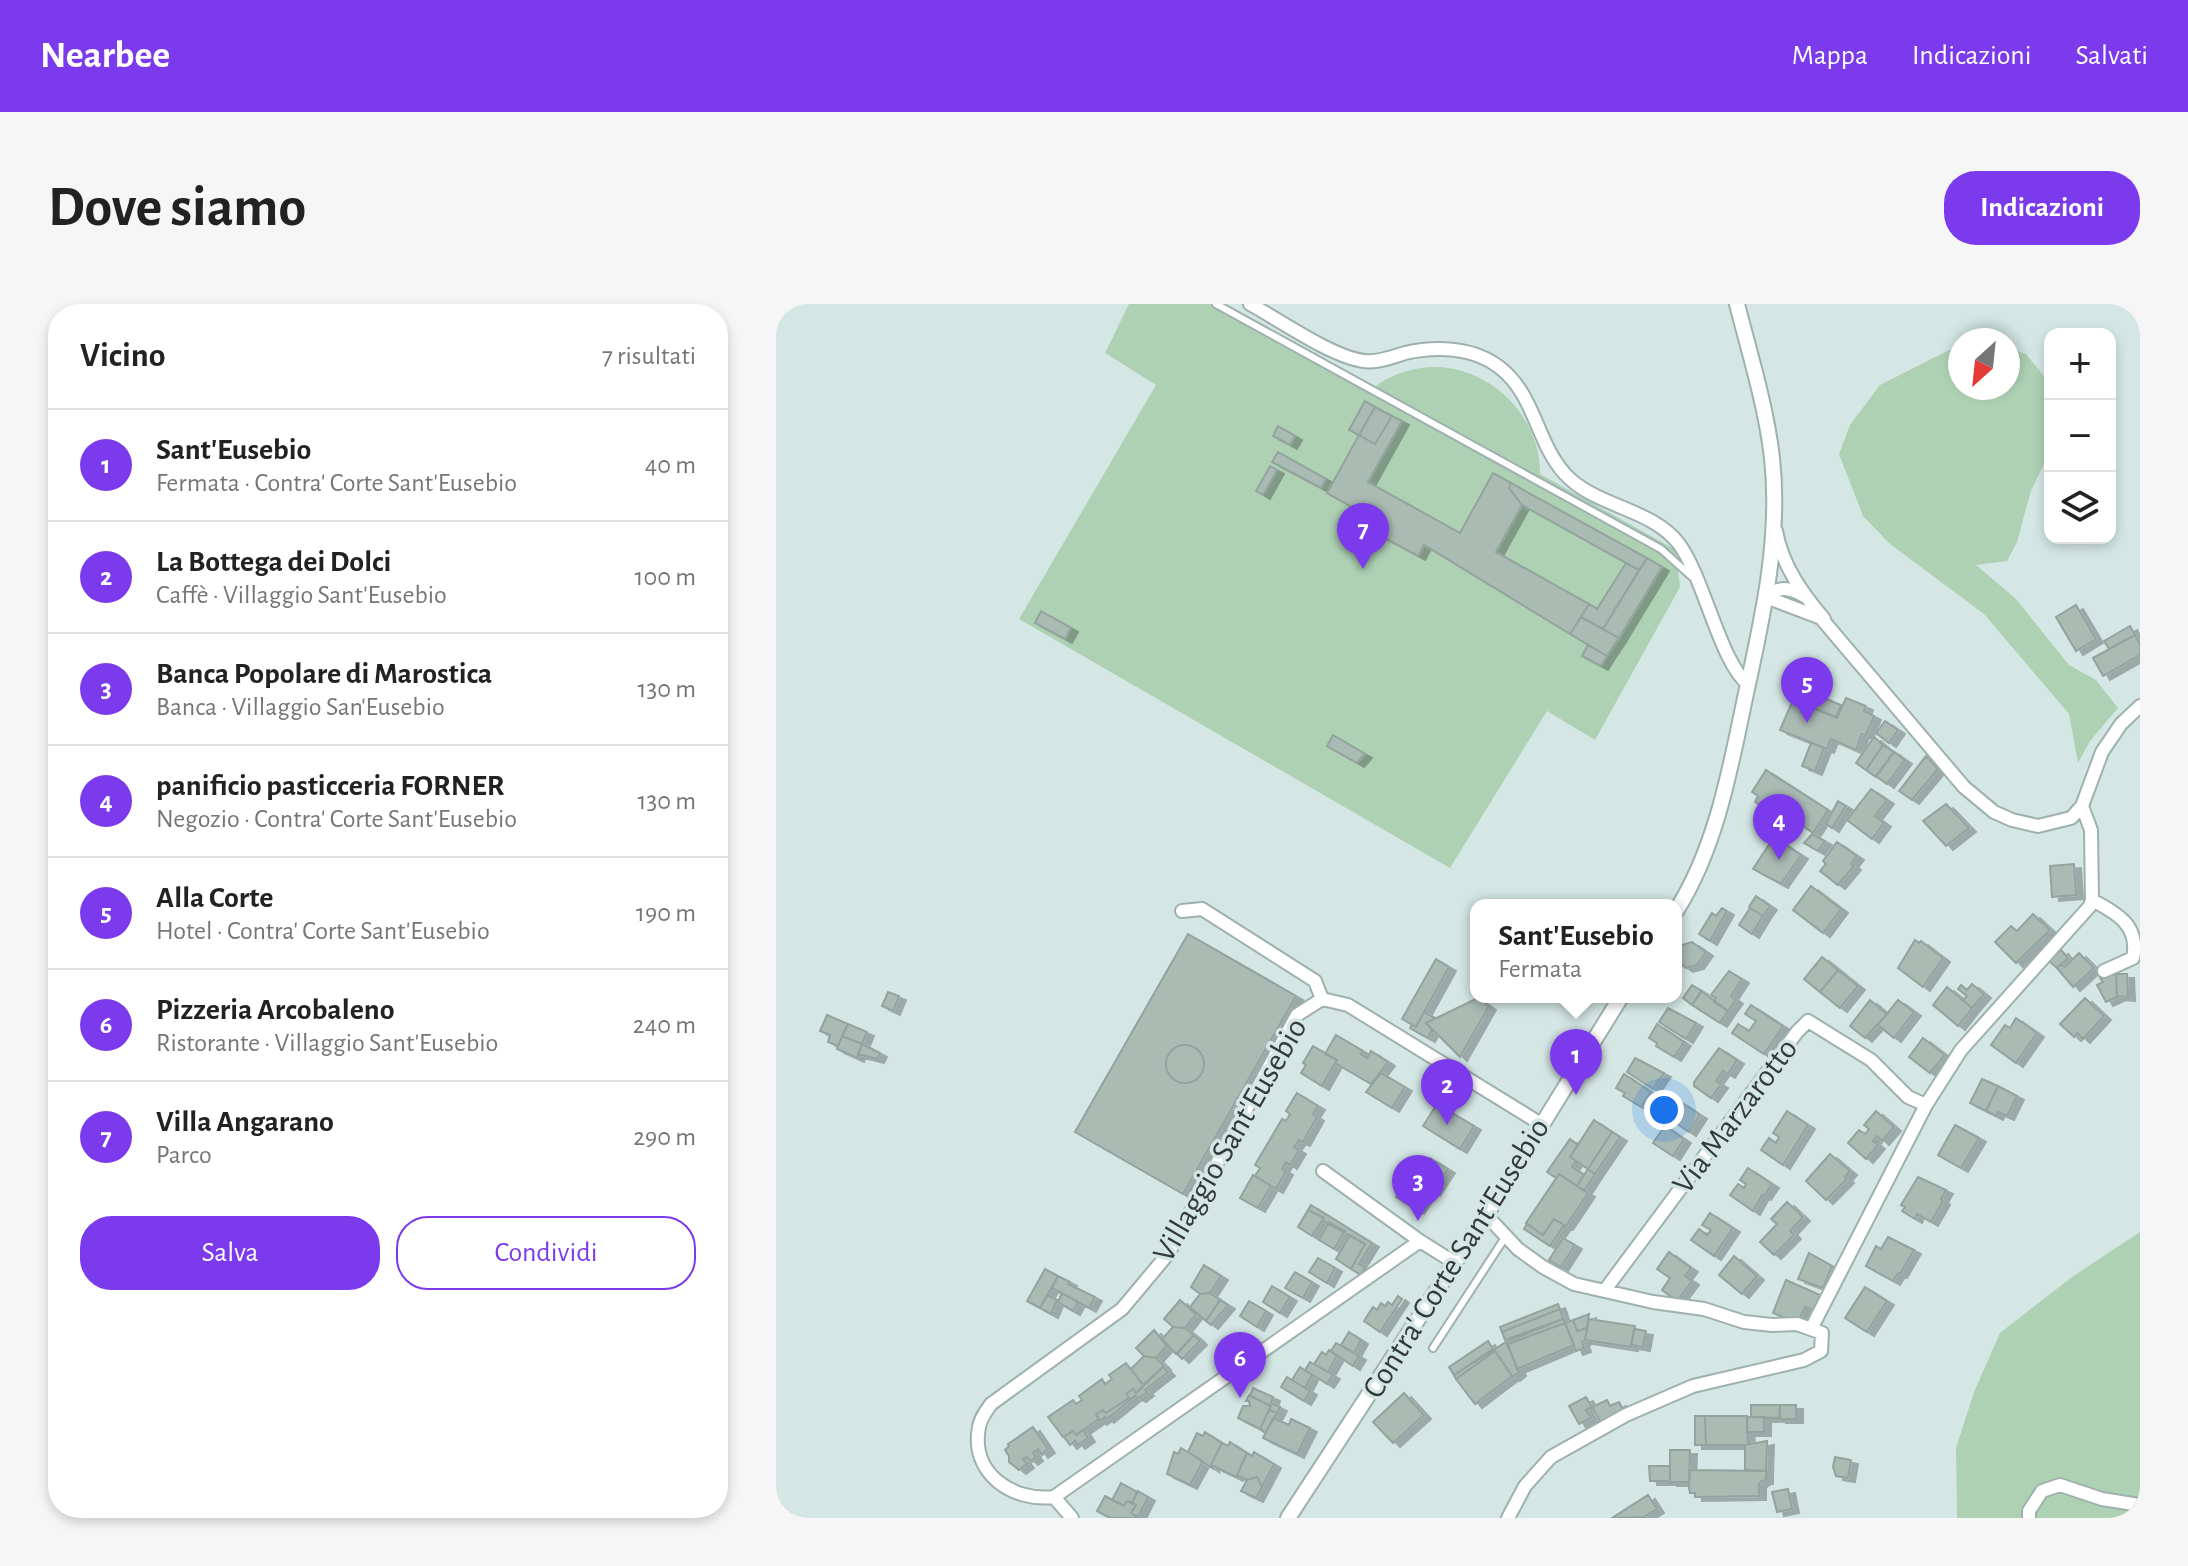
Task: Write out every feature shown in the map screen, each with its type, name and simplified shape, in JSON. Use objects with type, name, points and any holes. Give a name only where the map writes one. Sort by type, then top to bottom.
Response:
[{"type":"street","points":[[1250,304],[1357,360],[1367,362],[1440,349],[1478,356],[1496,364],[1517,384],[1566,476],[1661,528],[1678,542],[1701,587],[1731,662],[1740,678],[1748,684]]},
{"type":"street","points":[[1682,899],[1707,850],[1730,771],[1766,597],[1774,519],[1772,458],[1737,304]]},
{"type":"street","points":[[1774,519],[1784,559],[1806,597],[1964,787],[1994,812],[2038,826],[2071,818],[2082,806],[2102,752],[2121,724],[2140,706]]},
{"type":"street","points":[[1766,597],[1777,589],[1795,591],[1806,597]]},
{"type":"street","points":[[1766,597],[1826,623]]},
{"type":"street","points":[[1811,1329],[1926,1105],[1961,1050],[2090,906],[2091,830],[2082,806]]},
{"type":"street","points":[[2092,900],[2126,920],[2138,935],[2138,947],[2133,958],[2104,971]]},
{"type":"street","points":[[1182,911],[1202,909],[1315,981],[1322,999]]},
{"type":"street","name":"Villaggio Sant'Eusebio","points":[[1054,1497],[1038,1499],[1018,1495],[998,1483],[982,1464],[978,1447],[979,1424],[991,1404],[1122,1309],[1168,1254],[1297,1015],[1322,999],[1348,1005],[1541,1124]]},
{"type":"street","name":"Contra' Corte Sant'Eusebio","points":[[1288,1518],[1486,1215],[1617,1003]]},
{"type":"street","name":"Via Marzarotto","points":[[1605,1290],[1808,1021],[1871,1060],[1908,1097],[1926,1105]]},
{"type":"street","points":[[1323,1171],[1455,1263]]},
{"type":"street","points":[[1486,1215],[1518,1249],[1574,1284],[1653,1302],[1704,1309],[1744,1322],[1797,1324],[1822,1333],[1821,1351],[1804,1360],[1693,1386],[1626,1415],[1551,1457],[1525,1486],[1508,1518]]},
{"type":"street","points":[[1072,1518],[1054,1497],[1420,1241]]},
{"type":"street","points":[[2029,1518],[2029,1511],[2042,1491],[2060,1485],[2093,1497],[2140,1505]]},
{"type":"lane","points":[[1216,304],[1661,549],[1673,557],[1701,587]]},
{"type":"lane","points":[[1433,1348],[1506,1236]]},
{"type":"green space","points":[[1129,304],[1222,304],[1374,388],[1398,374],[1432,367],[1456,369],[1478,377],[1499,390],[1516,407],[1529,427],[1537,450],[1540,474],[1676,550],[1680,587],[1595,740],[1547,711],[1450,868],[1019,619],[1156,385],[1105,353]]},
{"type":"green space","points":[[1948,351],[1948,400],[2020,400],[2020,352],[2026,354],[2044,376],[2044,464],[2031,491],[2017,542],[2007,561],[1976,565],[2015,598],[2069,665],[2096,680],[2118,708],[2090,741],[2078,763],[2069,714],[1984,614],[1890,544],[1863,516],[1839,454],[1850,425],[1880,385]]},
{"type":"green space","points":[[2140,1232],[2140,1518],[1957,1518],[1956,1448],[1974,1392],[2000,1333],[2072,1277]]},
{"type":"building","points":[[1365,401],[1375,407],[1359,435],[1349,430]]},
{"type":"building","points":[[1375,407],[1392,416],[1375,444],[1359,435]]},
{"type":"building","points":[[1392,416],[1402,421],[1368,482],[1460,533],[1493,473],[1511,483],[1509,488],[1522,505],[1496,552],[1589,604],[1570,634],[1424,545],[1418,556],[1370,530],[1375,520],[1327,493],[1359,435],[1375,444]]},
{"type":"building","points":[[1278,426],[1295,436],[1290,445],[1273,436]]},
{"type":"building","points":[[1278,452],[1326,479],[1321,488],[1272,462]]},
{"type":"building","points":[[1270,466],[1277,470],[1263,495],[1256,491]]},
{"type":"building","points":[[1511,483],[1647,558],[1639,570],[1522,505],[1509,488]]},
{"type":"building","points":[[1647,558],[1662,567],[1619,638],[1603,629]]},
{"type":"building","points":[[1626,563],[1639,570],[1603,629],[1581,617],[1589,604],[1597,609]]},
{"type":"building","points":[[2076,605],[2096,639],[2076,651],[2056,617]]},
{"type":"building","points":[[1041,611],[1071,628],[1065,639],[1035,623]]},
{"type":"building","points":[[1581,617],[1619,638],[1607,656],[1570,634]]},
{"type":"building","points":[[2130,626],[2135,635],[2109,649],[2104,641]]},
{"type":"building","points":[[2135,635],[2140,644],[2140,655],[2103,676],[2093,658]]},
{"type":"building","points":[[1588,645],[1607,656],[1601,666],[1582,656]]},
{"type":"building","points":[[1800,688],[1841,705],[1836,717],[1795,700]]},
{"type":"building","points":[[1846,698],[1866,706],[1864,711],[1874,716],[1856,750],[1831,739],[1827,749],[1780,730],[1793,700],[1837,718]]},
{"type":"building","points":[[1885,721],[1898,730],[1889,743],[1876,733]]},
{"type":"building","points":[[1333,735],[1365,754],[1357,763],[1327,746]]},
{"type":"building","points":[[1874,737],[1883,745],[1866,770],[1856,763]]},
{"type":"building","points":[[1811,743],[1824,748],[1815,771],[1802,766]]},
{"type":"building","points":[[1883,745],[1894,752],[1876,777],[1866,770]]},
{"type":"building","points":[[1894,752],[1905,760],[1887,784],[1876,776]]},
{"type":"building","points":[[1926,756],[1938,769],[1912,800],[1899,791]]},
{"type":"building","points":[[1766,770],[1828,810],[1813,833],[1776,807],[1772,813],[1755,802],[1758,796],[1752,792]]},
{"type":"building","points":[[1871,789],[1887,800],[1875,816],[1884,823],[1872,839],[1847,820]]},
{"type":"building","points":[[1838,801],[1846,806],[1832,828],[1826,824]]},
{"type":"building","points":[[1946,804],[1969,828],[1946,846],[1923,821]]},
{"type":"building","points":[[1812,834],[1825,841],[1818,851],[1804,843]]},
{"type":"building","points":[[1774,837],[1801,855],[1781,884],[1753,869]]},
{"type":"building","points":[[1837,842],[1857,856],[1851,864],[1854,866],[1838,885],[1820,871],[1826,864],[1823,861]]},
{"type":"building","points":[[2074,864],[2076,895],[2052,897],[2050,866]]},
{"type":"building","points":[[1811,886],[1841,909],[1823,933],[1793,910]]},
{"type":"building","points":[[1756,896],[1770,906],[1763,916],[1749,907]]},
{"type":"building","points":[[1722,908],[1727,911],[1710,941],[1699,934],[1712,913],[1716,916]]},
{"type":"building","points":[[1750,908],[1763,916],[1752,934],[1739,925]]},
{"type":"building","points":[[2033,914],[2050,930],[2016,963],[1995,942],[2011,926],[2017,931]]},
{"type":"building","points":[[1188,934],[1296,996],[1183,1194],[1075,1132]]},
{"type":"building","points":[[1915,940],[1921,941],[1943,958],[1923,987],[1898,968]]},
{"type":"building","points":[[1692,942],[1706,952],[1697,965],[1686,968],[1682,965],[1682,945]]},
{"type":"building","points":[[2061,950],[2068,958],[2057,968],[2049,961]]},
{"type":"building","points":[[2079,953],[2094,968],[2073,987],[2057,968],[2061,964],[2065,967]]},
{"type":"building","points":[[1822,957],[1838,970],[1820,992],[1804,979]]},
{"type":"building","points":[[1436,959],[1449,967],[1416,1027],[1402,1019]]},
{"type":"building","points":[[1838,970],[1858,986],[1840,1008],[1820,992]]},
{"type":"building","points":[[1729,971],[1742,979],[1731,996],[1736,1000],[1728,1011],[1714,1002],[1716,998],[1711,995]]},
{"type":"building","points":[[2116,974],[2117,997],[2106,1002],[2097,985],[2103,982],[2100,978]]},
{"type":"building","points":[[2116,974],[2127,974],[2128,997],[2117,996]]},
{"type":"building","points":[[1972,984],[1984,994],[1972,1008],[1963,1000],[1967,996],[1958,989],[1961,985],[1967,990]]},
{"type":"building","points":[[1692,985],[1702,991],[1692,1005],[1683,998]]},
{"type":"building","points":[[1947,987],[1972,1008],[1958,1026],[1933,1005]]},
{"type":"building","points":[[1701,991],[1728,1011],[1720,1023],[1692,1005]]},
{"type":"building","points":[[888,992],[899,996],[893,1011],[882,1006]]},
{"type":"building","points":[[2085,998],[2104,1016],[2083,1039],[2077,1033],[2074,1037],[2060,1024]]},
{"type":"building","points":[[1870,1000],[1887,1014],[1865,1038],[1850,1026]]},
{"type":"building","points":[[1898,1000],[1914,1012],[1894,1038],[1878,1025]]},
{"type":"building","points":[[1470,1002],[1489,1006],[1460,1057],[1426,1023]]},
{"type":"building","points":[[1751,1005],[1783,1026],[1764,1054],[1732,1033],[1738,1024],[1749,1031],[1756,1021],[1745,1014]]},
{"type":"building","points":[[1668,1008],[1696,1023],[1686,1039],[1659,1022]]},
{"type":"building","points":[[1424,1012],[1435,1018],[1426,1023],[1432,1030],[1428,1038],[1410,1028],[1412,1024],[1416,1027]]},
{"type":"building","points":[[827,1015],[848,1024],[838,1046],[828,1042],[830,1035],[820,1031]]},
{"type":"building","points":[[2016,1018],[2037,1033],[2016,1063],[1991,1045],[2005,1025],[2010,1028]]},
{"type":"building","points":[[848,1024],[867,1032],[862,1044],[842,1036]]},
{"type":"building","points":[[1657,1024],[1684,1042],[1674,1057],[1649,1038]]},
{"type":"building","points":[[1336,1035],[1363,1051],[1361,1054],[1367,1058],[1371,1051],[1388,1062],[1371,1084],[1325,1054]]},
{"type":"building","points":[[842,1036],[862,1044],[857,1058],[837,1049]]},
{"type":"building","points":[[1923,1038],[1945,1055],[1930,1073],[1909,1057]]},
{"type":"building","points":[[862,1044],[880,1053],[877,1059],[858,1054]]},
{"type":"building","points":[[1185,1045],[1199,1050],[1204,1064],[1199,1078],[1185,1083],[1171,1078],[1166,1064],[1171,1050]]},
{"type":"building","points":[[1313,1046],[1337,1060],[1322,1086],[1301,1073]]},
{"type":"building","points":[[1719,1048],[1737,1060],[1728,1074],[1723,1071],[1716,1081],[1721,1084],[1711,1098],[1694,1086],[1694,1082]]},
{"type":"building","points":[[1635,1058],[1664,1073],[1653,1089],[1627,1072]]},
{"type":"building","points":[[1381,1073],[1405,1087],[1392,1108],[1366,1092]]},
{"type":"building","points":[[1624,1074],[1651,1092],[1641,1107],[1616,1088]]},
{"type":"building","points":[[1982,1079],[1998,1086],[1986,1111],[1970,1103]]},
{"type":"building","points":[[1998,1086],[2017,1096],[2007,1116],[1998,1112],[1996,1116],[1986,1111]]},
{"type":"building","points":[[1297,1093],[1318,1106],[1313,1114],[1317,1117],[1303,1142],[1299,1140],[1294,1147],[1299,1150],[1290,1165],[1286,1162],[1282,1169],[1286,1171],[1276,1189],[1255,1176],[1260,1168],[1255,1165],[1282,1119],[1286,1121],[1290,1114],[1286,1111]]},
{"type":"building","points":[[1681,1102],[1700,1115],[1689,1132],[1670,1119]]},
{"type":"building","points":[[1437,1104],[1474,1126],[1460,1149],[1423,1126]]},
{"type":"building","points":[[1787,1111],[1808,1125],[1783,1165],[1761,1150],[1769,1138],[1776,1143],[1779,1137],[1773,1133]]},
{"type":"building","points":[[1876,1111],[1894,1127],[1882,1141],[1877,1136],[1873,1141],[1878,1145],[1866,1159],[1848,1143],[1859,1130],[1865,1134],[1869,1129],[1864,1125]]},
{"type":"building","points":[[1594,1120],[1612,1132],[1588,1169],[1570,1157]]},
{"type":"building","points":[[1955,1125],[1979,1138],[1961,1168],[1938,1155]]},
{"type":"building","points":[[1665,1126],[1684,1139],[1673,1156],[1653,1143]]},
{"type":"building","points":[[1612,1132],[1620,1137],[1595,1174],[1588,1169]]},
{"type":"building","points":[[1570,1139],[1578,1145],[1570,1157],[1576,1161],[1572,1167],[1584,1175],[1577,1186],[1559,1174],[1556,1178],[1547,1172]]},
{"type":"building","points":[[1830,1154],[1850,1171],[1845,1177],[1847,1179],[1826,1200],[1806,1181]]},
{"type":"building","points":[[1430,1158],[1448,1169],[1433,1192],[1425,1187],[1421,1192],[1427,1195],[1417,1210],[1396,1197],[1411,1173],[1417,1177]]},
{"type":"building","points":[[1748,1168],[1772,1184],[1753,1211],[1730,1195],[1738,1184],[1744,1188],[1746,1184],[1740,1180]]},
{"type":"building","points":[[1588,1169],[1595,1174],[1584,1191],[1577,1186]]},
{"type":"building","points":[[1559,1174],[1588,1193],[1566,1226],[1554,1219],[1543,1235],[1526,1223]]},
{"type":"building","points":[[1253,1175],[1271,1186],[1258,1208],[1240,1198]]},
{"type":"building","points":[[1918,1177],[1946,1190],[1931,1222],[1917,1214],[1915,1219],[1902,1211],[1905,1207],[1901,1205]]},
{"type":"building","points":[[1787,1202],[1803,1217],[1790,1231],[1794,1235],[1774,1255],[1760,1242],[1777,1224],[1771,1219]]},
{"type":"building","points":[[1311,1205],[1372,1243],[1359,1264],[1365,1267],[1361,1275],[1351,1269],[1365,1244],[1323,1221],[1324,1218],[1308,1210]]},
{"type":"building","points":[[1308,1210],[1324,1218],[1312,1236],[1298,1227]]},
{"type":"building","points":[[1710,1213],[1733,1228],[1714,1256],[1691,1240],[1699,1229],[1707,1235],[1711,1230],[1702,1225]]},
{"type":"building","points":[[1554,1219],[1564,1225],[1550,1246],[1524,1229],[1527,1224],[1543,1235]]},
{"type":"building","points":[[1329,1222],[1345,1231],[1334,1249],[1319,1240]]},
{"type":"building","points":[[1350,1235],[1365,1244],[1351,1269],[1336,1259]]},
{"type":"building","points":[[1888,1237],[1914,1250],[1893,1281],[1866,1266],[1876,1246],[1881,1249]]},
{"type":"building","points":[[1563,1238],[1575,1245],[1561,1267],[1549,1260]]},
{"type":"building","points":[[1669,1252],[1691,1268],[1685,1276],[1692,1281],[1677,1301],[1662,1290],[1670,1278],[1657,1269]]},
{"type":"building","points":[[1809,1253],[1832,1266],[1823,1288],[1798,1279]]},
{"type":"building","points":[[1734,1256],[1757,1276],[1742,1294],[1719,1275]]},
{"type":"building","points":[[1318,1258],[1335,1268],[1327,1283],[1309,1272]]},
{"type":"building","points":[[1204,1265],[1221,1276],[1210,1293],[1200,1294],[1191,1287]]},
{"type":"building","points":[[1045,1269],[1058,1276],[1040,1308],[1027,1301]]},
{"type":"building","points":[[1295,1272],[1312,1282],[1303,1298],[1285,1288]]},
{"type":"building","points":[[1058,1276],[1095,1297],[1089,1308],[1052,1288]]},
{"type":"building","points":[[1786,1280],[1820,1295],[1814,1310],[1805,1307],[1795,1322],[1773,1313]]},
{"type":"building","points":[[1272,1286],[1290,1297],[1280,1313],[1263,1302]]},
{"type":"building","points":[[1865,1287],[1887,1301],[1867,1332],[1845,1318]]},
{"type":"building","points":[[1062,1293],[1078,1302],[1073,1311],[1058,1302]]},
{"type":"building","points":[[1210,1293],[1220,1300],[1206,1321],[1190,1307],[1200,1294]]},
{"type":"building","points":[[1048,1295],[1057,1300],[1051,1314],[1040,1308]]},
{"type":"building","points":[[1398,1296],[1402,1299],[1380,1332],[1364,1321],[1373,1307],[1377,1310],[1381,1303],[1385,1306],[1388,1302],[1392,1305]]},
{"type":"building","points":[[1180,1300],[1196,1314],[1185,1328],[1173,1327],[1164,1319]]},
{"type":"building","points":[[1220,1300],[1228,1305],[1211,1325],[1206,1321]]},
{"type":"building","points":[[1249,1301],[1266,1311],[1257,1327],[1240,1316]]},
{"type":"building","points":[[1558,1304],[1560,1309],[1502,1332],[1500,1327]]},
{"type":"building","points":[[1560,1309],[1563,1319],[1505,1340],[1502,1332]]},
{"type":"building","points":[[1589,1314],[1587,1328],[1577,1331],[1573,1320]]},
{"type":"building","points":[[1563,1319],[1565,1323],[1508,1344],[1506,1342]]},
{"type":"building","points":[[1589,1319],[1635,1326],[1631,1347],[1585,1340]]},
{"type":"building","points":[[1573,1320],[1577,1331],[1587,1328],[1582,1342],[1584,1348],[1576,1351],[1565,1323]]},
{"type":"building","points":[[1565,1323],[1574,1345],[1517,1369],[1508,1344]]},
{"type":"building","points":[[1173,1327],[1185,1328],[1194,1335],[1176,1354],[1162,1339]]},
{"type":"building","points":[[1634,1329],[1646,1331],[1643,1347],[1631,1345]]},
{"type":"building","points":[[1154,1330],[1167,1346],[1156,1358],[1144,1356],[1136,1348]]},
{"type":"building","points":[[1349,1332],[1361,1340],[1354,1353],[1341,1345]]},
{"type":"building","points":[[1194,1335],[1200,1341],[1182,1359],[1177,1354]]},
{"type":"building","points":[[1488,1341],[1493,1349],[1454,1375],[1449,1367]]},
{"type":"building","points":[[1506,1342],[1519,1372],[1513,1377],[1495,1351],[1456,1379],[1454,1375]]},
{"type":"building","points":[[1336,1343],[1359,1356],[1353,1366],[1331,1351]]},
{"type":"building","points":[[1329,1350],[1337,1356],[1328,1372],[1314,1364],[1322,1352],[1326,1355]]},
{"type":"building","points":[[1495,1351],[1512,1376],[1475,1404],[1456,1379]]},
{"type":"building","points":[[1144,1356],[1156,1358],[1164,1366],[1143,1385],[1131,1369]]},
{"type":"building","points":[[1310,1362],[1333,1375],[1327,1384],[1305,1370]]},
{"type":"building","points":[[1126,1363],[1144,1386],[1136,1393],[1133,1389],[1126,1394],[1129,1398],[1106,1413],[1103,1410],[1096,1414],[1099,1419],[1076,1435],[1073,1431],[1063,1437],[1048,1417],[1073,1400],[1076,1404],[1082,1400],[1079,1396],[1102,1379],[1105,1384],[1112,1379],[1109,1375]]},
{"type":"building","points":[[1163,1367],[1168,1372],[1145,1390],[1147,1392],[1139,1398],[1135,1396],[1107,1419],[1105,1417],[1100,1421],[1096,1414],[1103,1410],[1106,1413],[1129,1398],[1126,1394],[1133,1389],[1136,1393]]},
{"type":"building","points":[[1300,1367],[1312,1375],[1305,1388],[1292,1380]]},
{"type":"building","points":[[1287,1377],[1310,1391],[1304,1401],[1281,1387]]},
{"type":"building","points":[[1253,1388],[1273,1397],[1271,1403],[1280,1407],[1277,1413],[1269,1410],[1271,1406],[1250,1396]]},
{"type":"building","points":[[1404,1393],[1424,1415],[1393,1443],[1373,1422]]},
{"type":"building","points":[[1249,1395],[1271,1406],[1260,1429],[1238,1418],[1243,1406],[1250,1406],[1246,1401]]},
{"type":"building","points":[[1586,1397],[1592,1407],[1586,1410],[1591,1418],[1579,1424],[1569,1406]]},
{"type":"building","points":[[1607,1400],[1610,1406],[1619,1402],[1625,1413],[1602,1425],[1592,1407]]},
{"type":"building","points":[[1751,1405],[1780,1405],[1780,1418],[1751,1417]]},
{"type":"building","points":[[1780,1405],[1796,1405],[1796,1419],[1779,1419]]},
{"type":"building","points":[[1269,1410],[1277,1413],[1265,1433],[1260,1429]]},
{"type":"building","points":[[1695,1416],[1705,1416],[1706,1445],[1695,1445]]},
{"type":"building","points":[[1705,1416],[1747,1416],[1748,1445],[1706,1445]]},
{"type":"building","points":[[1747,1417],[1764,1417],[1764,1432],[1747,1432]]},
{"type":"building","points":[[1273,1418],[1289,1425],[1291,1419],[1310,1428],[1297,1454],[1263,1438]]},
{"type":"building","points":[[1033,1427],[1048,1449],[1041,1454],[1038,1449],[1031,1461],[1027,1457],[1023,1459],[1027,1464],[1019,1470],[1009,1462],[1005,1450],[1008,1444]]},
{"type":"building","points":[[1083,1430],[1088,1438],[1078,1445],[1075,1441],[1070,1445],[1064,1437],[1073,1431],[1076,1435]]},
{"type":"building","points":[[1205,1432],[1222,1443],[1212,1468],[1188,1452],[1197,1433],[1203,1436]]},
{"type":"building","points":[[1767,1441],[1766,1471],[1745,1470],[1745,1445]]},
{"type":"building","points":[[1230,1442],[1247,1453],[1236,1477],[1211,1465],[1222,1443],[1228,1446]]},
{"type":"building","points":[[1181,1448],[1202,1463],[1190,1485],[1167,1474],[1174,1452],[1178,1454]]},
{"type":"building","points":[[1670,1450],[1690,1450],[1689,1482],[1670,1482]]},
{"type":"building","points":[[1254,1452],[1274,1464],[1262,1487],[1257,1477],[1247,1480],[1237,1475],[1247,1453],[1252,1456]]},
{"type":"building","points":[[1835,1457],[1851,1460],[1848,1478],[1836,1476],[1833,1467]]},
{"type":"building","points":[[1649,1466],[1670,1466],[1670,1481],[1650,1481]]},
{"type":"building","points":[[1690,1470],[1766,1471],[1766,1480],[1759,1484],[1759,1496],[1695,1497],[1689,1488]]},
{"type":"building","points":[[1257,1477],[1262,1487],[1256,1498],[1241,1491],[1247,1480]]},
{"type":"building","points":[[1121,1483],[1137,1492],[1132,1503],[1127,1501],[1124,1506],[1112,1500]]},
{"type":"building","points":[[1788,1489],[1792,1509],[1777,1512],[1772,1492]]},
{"type":"building","points":[[1138,1491],[1148,1497],[1138,1517],[1131,1513]]},
{"type":"building","points":[[1648,1495],[1657,1509],[1644,1517],[1612,1518]]},
{"type":"building","points":[[1105,1496],[1124,1506],[1127,1501],[1136,1505],[1131,1513],[1138,1518],[1110,1518],[1097,1511]]},
{"type":"place","name":"Villa Angarano","points":[[1363,569]]},
{"type":"place","name":"Alla Corte","points":[[1807,723]]},
{"type":"place","name":"panificio pasticceria FORNER","points":[[1779,860]]},
{"type":"place","name":"Sant'Eusebio","points":[[1576,1095]]},
{"type":"place","name":"La Bottega dei Dolci","points":[[1447,1125]]},
{"type":"place","name":"Banca Popolare di Marostica","points":[[1418,1221]]},
{"type":"place","name":"Pizzeria Arcobaleno","points":[[1240,1398]]}]
